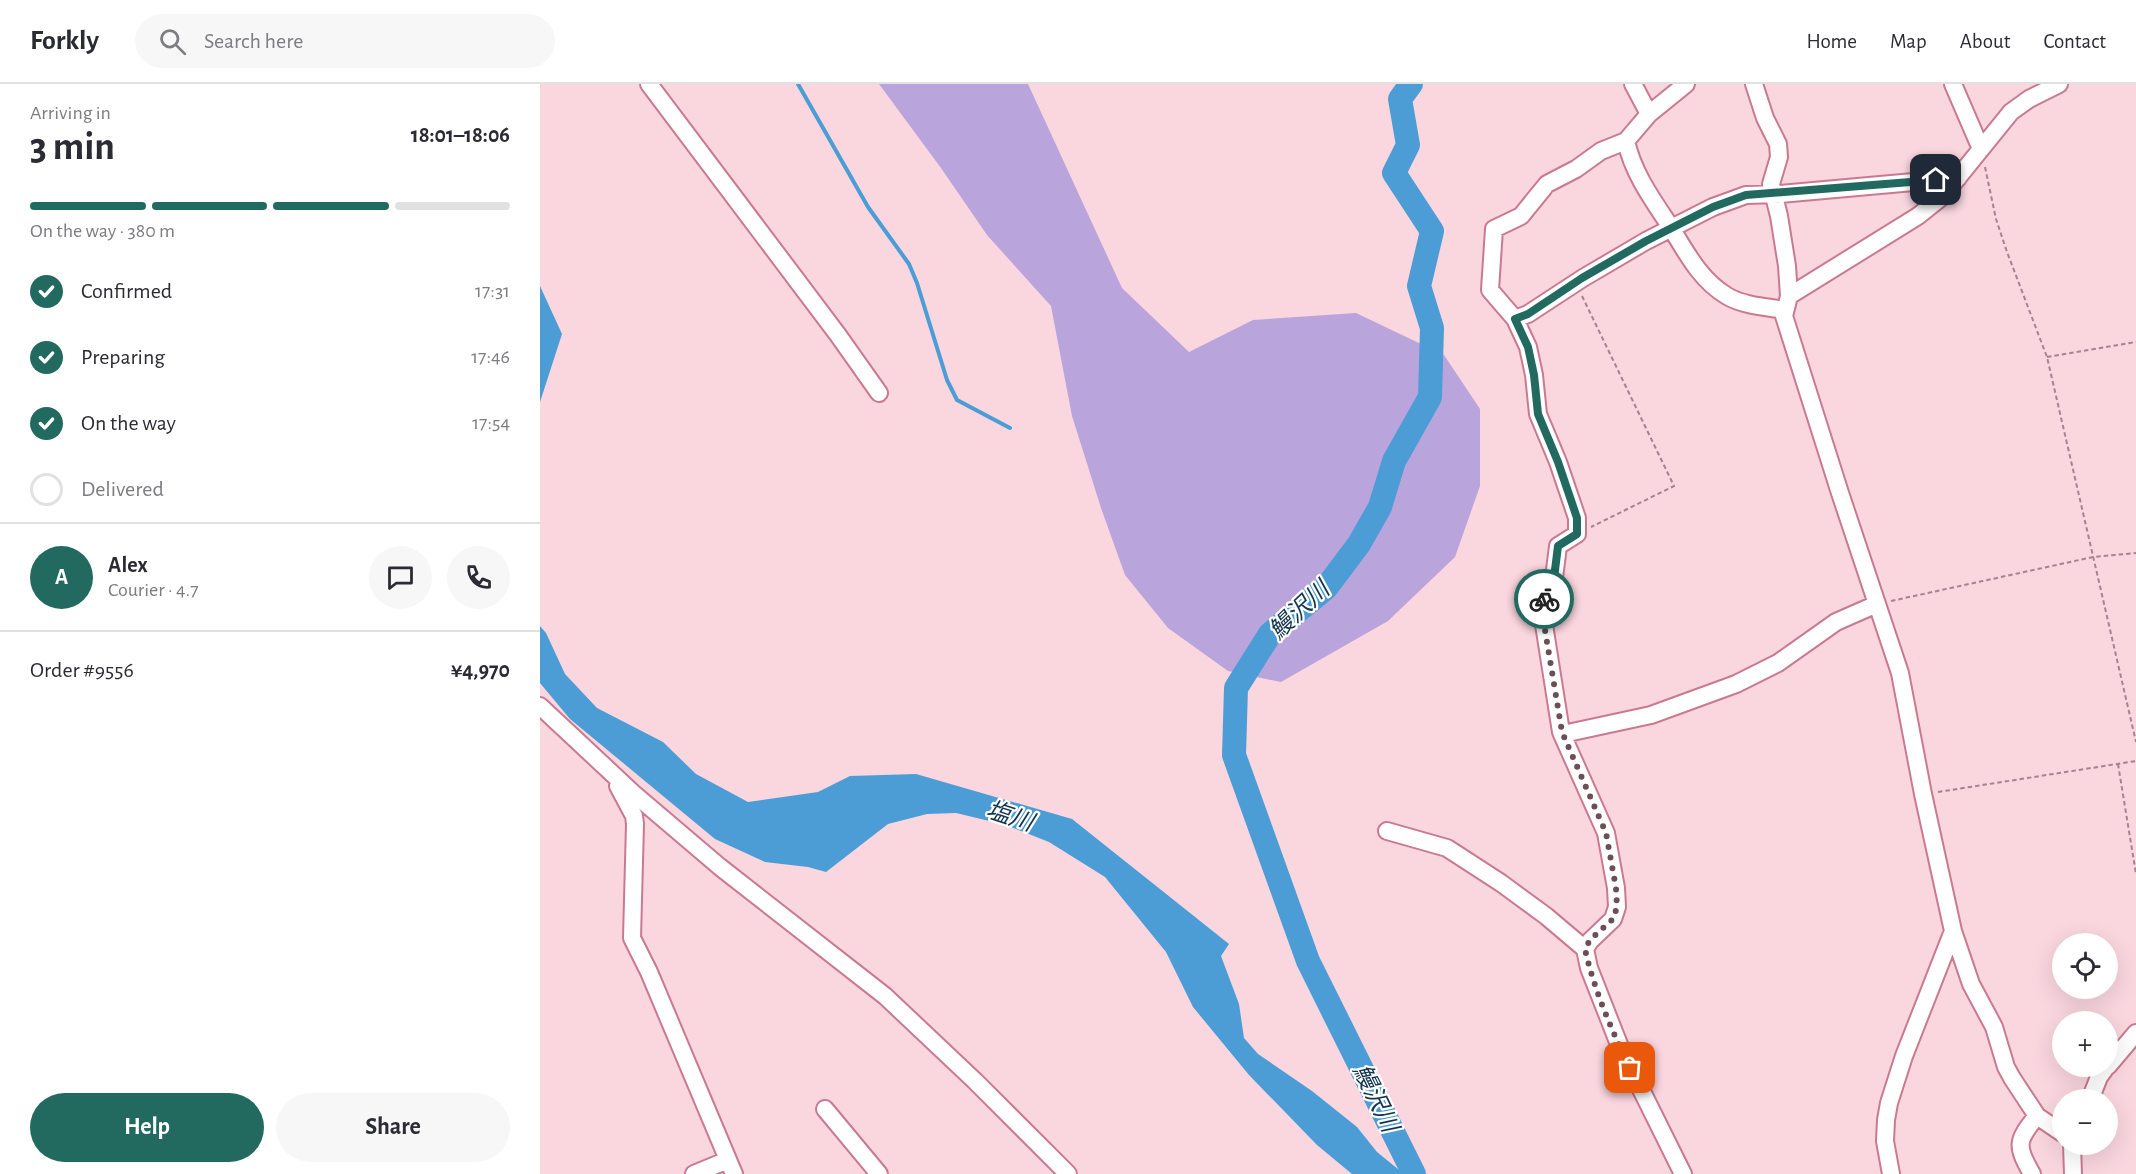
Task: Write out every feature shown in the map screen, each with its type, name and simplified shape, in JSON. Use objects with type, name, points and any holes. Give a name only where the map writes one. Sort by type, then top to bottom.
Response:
[{"type":"street","points":[[649,84],[879,393]]},
{"type":"street","points":[[1633,84],[1648,114]]},
{"type":"street","points":[[1585,949],[1590,940],[1613,919],[1617,907],[1616,888],[1606,833],[1563,734],[1542,612],[1543,601],[1553,586],[1558,546],[1577,534],[1577,518],[1558,462],[1538,414],[1534,375],[1528,347],[1515,319],[1490,290],[1494,229],[1521,216],[1547,184],[1576,169],[1601,151],[1626,141],[1648,114],[1686,84]]},
{"type":"street","points":[[1754,84],[1765,118],[1778,144],[1779,157],[1771,184],[1784,246],[1787,303],[1784,316],[1900,673],[1923,794],[1953,931],[1971,984],[1994,1027],[2006,1067],[2037,1116],[2052,1126]]},
{"type":"street","points":[[1953,84],[1981,149]]},
{"type":"street","points":[[1626,141],[1630,158],[1640,180],[1700,273],[1728,297],[1751,304],[1787,303],[1918,216],[1943,196],[2011,112],[2029,99],[2059,84]]},
{"type":"street","points":[[1515,319],[1528,314],[1575,283],[1671,228],[1713,207],[1746,195],[1958,178]]},
{"type":"street","points":[[1563,734],[1651,715],[1736,684],[1778,663],[1836,622],[1877,604]]},
{"type":"street","points":[[540,706],[612,774],[720,867],[885,996],[975,1081],[1068,1174]]},
{"type":"street","points":[[612,774],[634,816],[635,824],[632,938],[649,972],[731,1167],[694,1174]]},
{"type":"street","points":[[1387,831],[1454,851],[1537,909],[1585,949],[1589,968],[1620,1047],[1683,1174]]},
{"type":"street","points":[[1891,1174],[1885,1141],[1889,1103],[1904,1056],[1953,931]]},
{"type":"street","points":[[2118,1053],[2136,1033]]},
{"type":"street","points":[[825,1109],[878,1174]]},
{"type":"street","points":[[2032,1174],[2021,1155],[2019,1146],[2024,1132],[2037,1116]]},
{"type":"street","points":[[2073,1155],[2074,1173]]},
{"type":"path","points":[[1981,149],[1996,219],[2047,357],[2136,741]]},
{"type":"path","points":[[1575,283],[1674,486],[1577,534]]},
{"type":"path","points":[[2047,357],[2136,342]]},
{"type":"path","points":[[1877,604],[2093,557],[2136,553]]},
{"type":"path","points":[[1923,794],[2136,761]]},
{"type":"path","points":[[2118,764],[2136,874]]},
{"type":"shaded area","points":[[879,84],[1028,84],[1122,288],[1189,352],[1253,320],[1356,313],[1444,355],[1480,409],[1480,486],[1455,557],[1388,621],[1281,682],[1228,671],[1168,628],[1125,575],[1072,416],[1051,306],[987,235]]},
{"type":"water","points":[[540,286],[562,334],[540,402]]},
{"type":"water","name":"塩川","points":[[540,626],[546,633],[565,674],[597,708],[663,742],[696,774],[748,802],[818,792],[850,776],[916,774],[1072,819],[1229,944],[1221,956],[1239,1004],[1244,1038],[1258,1054],[1312,1091],[1357,1127],[1377,1152],[1404,1174],[1352,1174],[1317,1145],[1249,1075],[1193,1007],[1166,952],[1105,877],[1049,842],[1006,825],[956,813],[927,814],[888,824],[826,872],[808,867],[765,862],[715,839],[570,719],[540,683]]},
{"type":"waterway","points":[[798,84],[868,207],[909,264],[947,380],[957,400],[1010,428]]},
{"type":"waterway","name":"鰻沢川","points":[[1411,84],[1400,99],[1408,145],[1394,173],[1432,231],[1419,286],[1432,328],[1430,397],[1394,461],[1380,507],[1359,544],[1326,588],[1270,634],[1236,688],[1234,755],[1308,961],[1414,1174]]},
{"type":"way so far","points":[[1544,599],[1542,612],[1562,732],[1606,833],[1616,888],[1617,907],[1613,919],[1590,940],[1585,949],[1589,968],[1630,1068]]},
{"type":"route","points":[[1544,599],[1553,586],[1558,546],[1577,534],[1577,518],[1558,462],[1538,414],[1534,375],[1528,347],[1515,319],[1528,314],[1582,278],[1646,241],[1713,207],[1746,195],[1936,180]]}]
